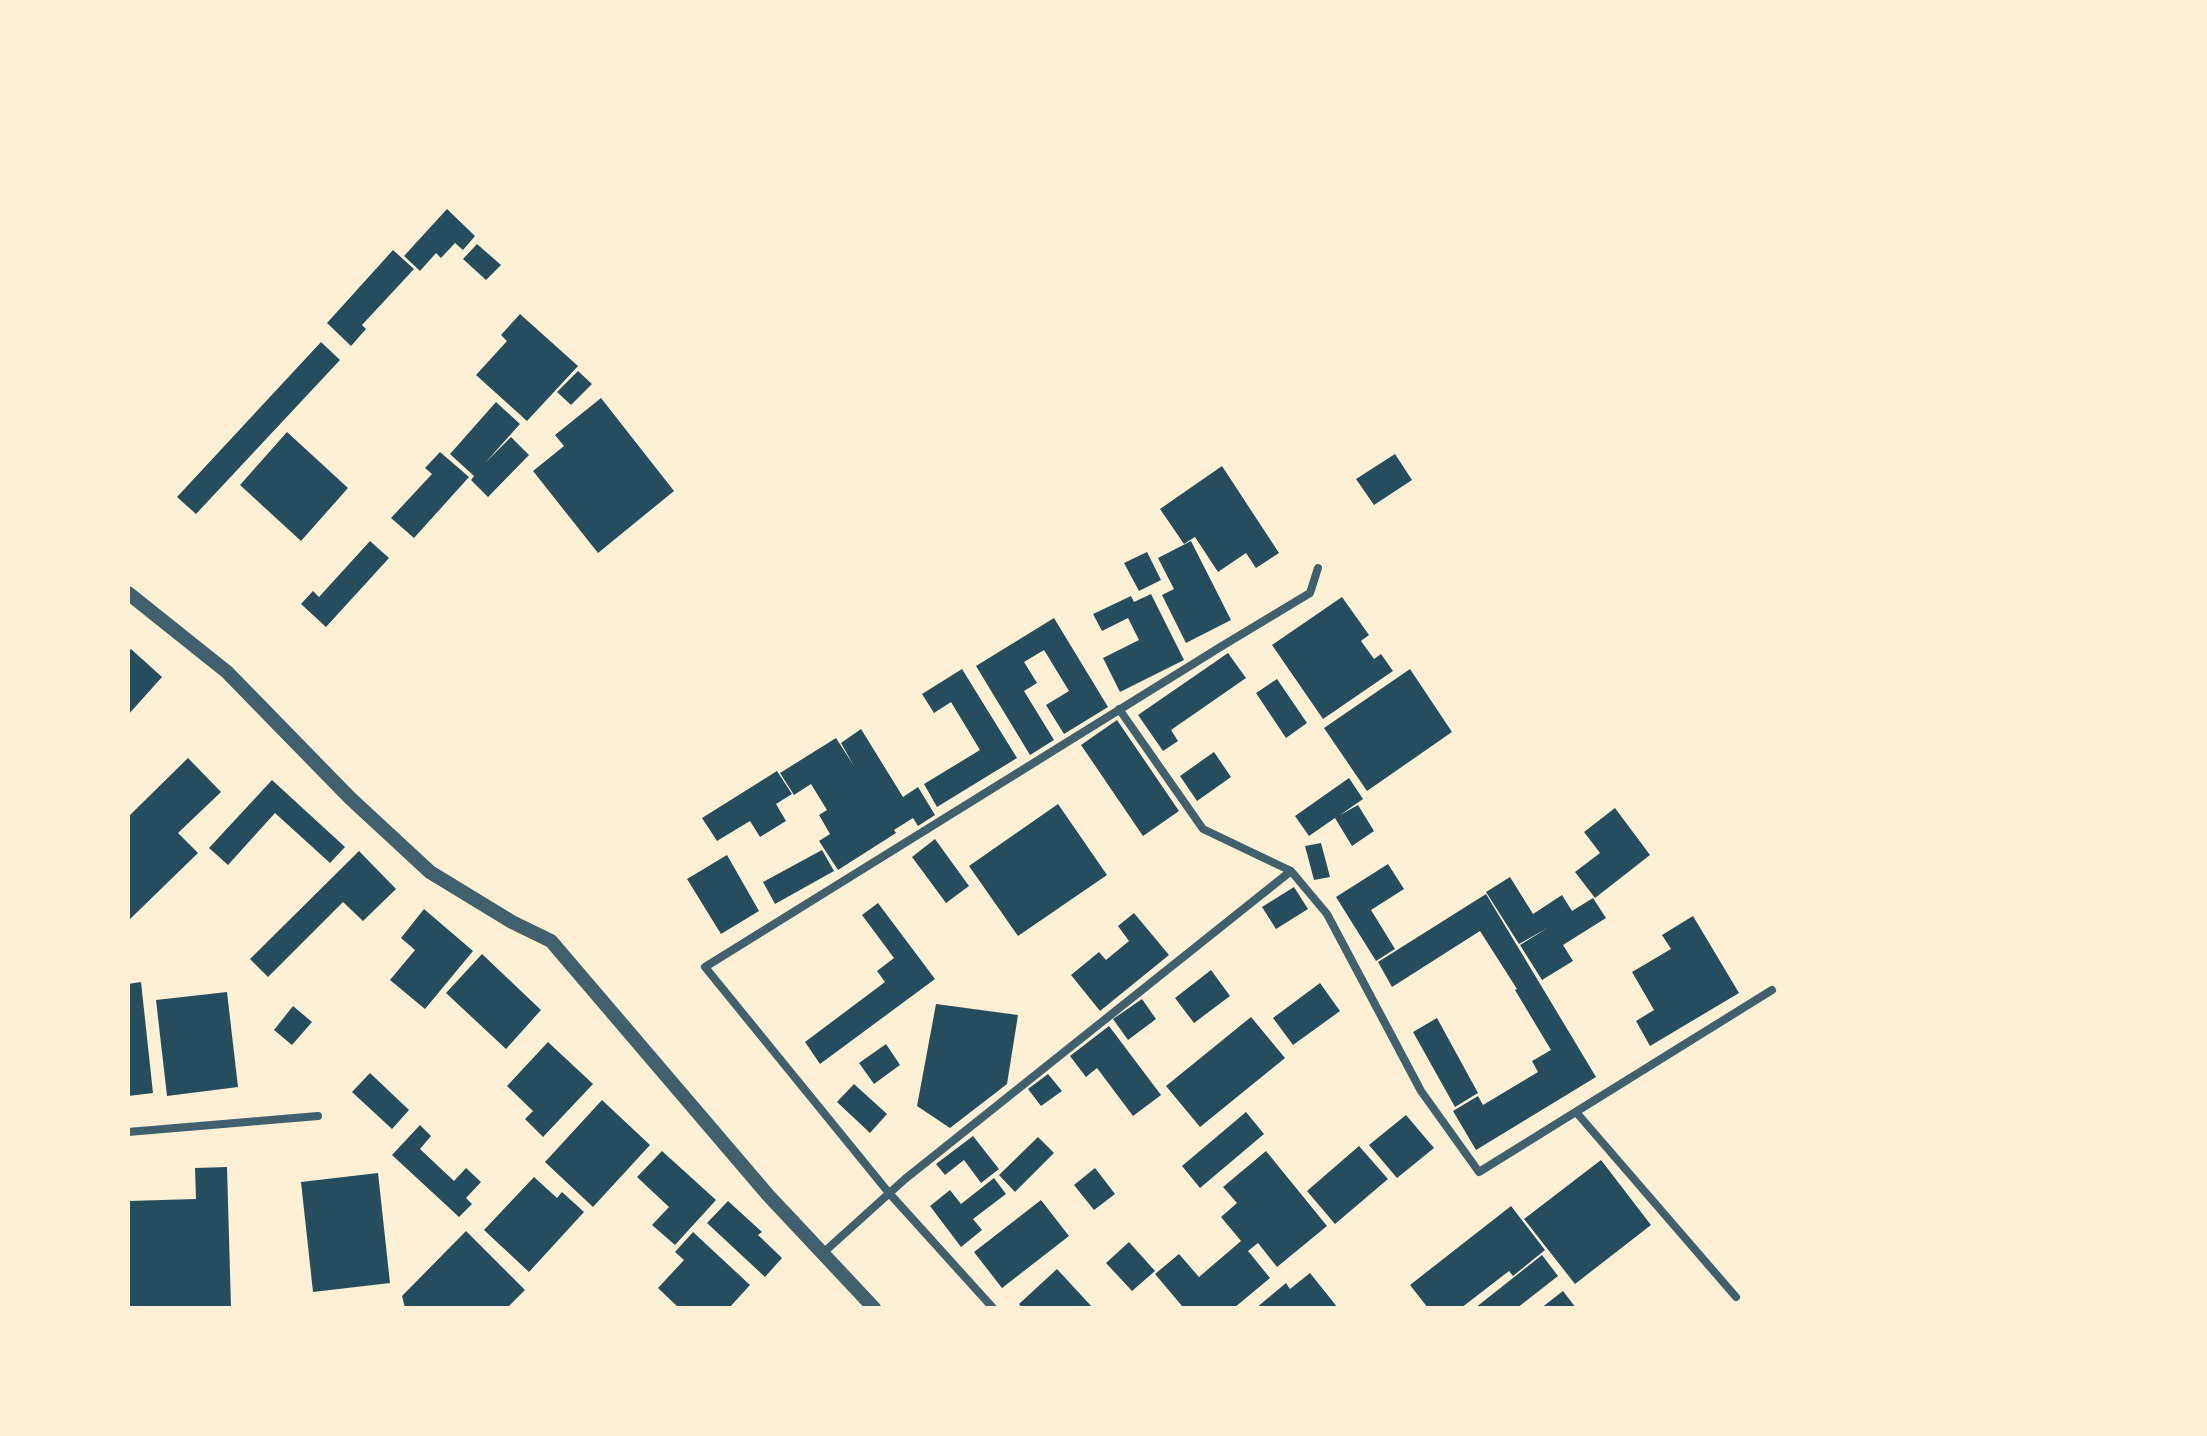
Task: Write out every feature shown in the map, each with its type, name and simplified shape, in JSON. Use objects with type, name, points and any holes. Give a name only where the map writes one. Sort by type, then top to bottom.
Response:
[{"type":"street","points":[[993,1308],[889,1193],[705,967],[1310,593],[1318,568]]},
{"type":"street","points":[[128,593],[227,672],[350,798],[430,872],[512,922],[551,941],[768,1195],[874,1308]]},
{"type":"street","points":[[1119,709],[1203,829],[1291,871],[1327,914],[1421,1091],[1479,1172],[1772,990]]},
{"type":"street","points":[[823,1253],[889,1193],[1291,871]]},
{"type":"street","points":[[1576,1112],[1736,1297]]},
{"type":"street","points":[[128,1132],[318,1116]]},
{"type":"building","points":[[447,209],[475,236],[463,250],[455,243],[441,258],[436,253],[420,271],[404,256]]},
{"type":"building","points":[[477,244],[501,265],[486,280],[463,259]]},
{"type":"building","points":[[393,250],[414,269],[362,325],[366,329],[351,346],[327,323]]},
{"type":"building","points":[[520,314],[578,366],[527,421],[476,375],[507,341],[501,335]]},
{"type":"building","points":[[321,342],[340,360],[196,514],[177,497]]},
{"type":"building","points":[[578,371],[592,384],[571,405],[557,392]]},
{"type":"building","points":[[601,398],[674,491],[598,553],[533,471],[564,446],[555,435]]},
{"type":"building","points":[[496,402],[520,424],[485,463],[511,437],[529,455],[488,497],[471,480],[474,476],[450,454]]},
{"type":"building","points":[[287,432],[348,488],[301,541],[240,485]]},
{"type":"building","points":[[440,452],[469,477],[414,538],[391,518],[432,474],[425,468]]},
{"type":"building","points":[[1395,454],[1412,480],[1374,505],[1356,479]]},
{"type":"building","points":[[1222,466],[1279,553],[1256,568],[1246,553],[1218,572],[1195,537],[1184,544],[1160,509]]},
{"type":"building","points":[[370,541],[389,558],[326,627],[301,604],[313,591],[319,597]]},
{"type":"building","points":[[1191,541],[1231,620],[1186,643],[1162,595],[1174,589],[1158,558]]},
{"type":"building","points":[[1147,552],[1161,580],[1139,591],[1124,563]]},
{"type":"building","points":[[1151,594],[1184,660],[1120,692],[1103,658],[1139,640],[1128,618],[1102,631],[1093,614],[1131,596],[1134,602]]},
{"type":"building","points":[[1342,597],[1369,635],[1361,641],[1374,659],[1381,654],[1393,671],[1323,719],[1272,645]]},
{"type":"building","points":[[1054,618],[1108,707],[1064,734],[1046,705],[1069,691],[1044,650],[1024,662],[1037,683],[1024,691],[1054,740],[1030,755],[976,666]]},
{"type":"building","points":[[131,649],[162,677],[128,715],[128,652]]},
{"type":"building","points":[[1228,653],[1246,678],[1171,730],[1178,741],[1163,751],[1138,715]]},
{"type":"building","points":[[962,669],[1017,758],[937,807],[924,784],[980,750],[951,702],[934,713],[922,694]]},
{"type":"building","points":[[1410,669],[1452,732],[1367,791],[1324,728]]},
{"type":"building","points":[[1277,679],[1307,723],[1286,738],[1256,693]]},
{"type":"building","points":[[1117,720],[1179,811],[1143,836],[1081,745]]},
{"type":"building","points":[[861,729],[903,797],[918,787],[935,815],[918,826],[913,818],[894,830],[896,833],[838,870],[819,841],[830,834],[819,815],[827,810],[811,784],[794,795],[780,773],[836,738],[854,766],[841,743]]},
{"type":"building","points":[[1214,752],[1231,777],[1197,801],[1180,776]]},
{"type":"building","points":[[188,758],[221,792],[178,833],[198,853],[128,921],[128,817]]},
{"type":"building","points":[[777,771],[792,794],[776,804],[786,821],[760,837],[750,821],[717,841],[702,818]]},
{"type":"building","points":[[1349,778],[1363,799],[1340,815],[1358,805],[1374,831],[1352,846],[1335,818],[1309,836],[1295,816]]},
{"type":"building","points":[[272,780],[345,847],[330,863],[275,813],[228,865],[209,848]]},
{"type":"building","points":[[1058,804],[1107,875],[1018,936],[969,866]]},
{"type":"building","points":[[1615,808],[1650,855],[1595,898],[1575,872],[1600,853],[1584,832]]},
{"type":"building","points":[[935,839],[969,886],[946,903],[912,857]]},
{"type":"building","points":[[1321,843],[1330,877],[1314,880],[1305,846]]},
{"type":"building","points":[[822,850],[834,871],[775,904],[763,882]]},
{"type":"building","points":[[359,851],[396,889],[363,921],[343,902],[268,977],[250,959]]},
{"type":"building","points":[[727,855],[759,911],[721,934],[687,879]]},
{"type":"building","points":[[1388,864],[1404,889],[1371,910],[1395,949],[1376,961],[1336,897]]},
{"type":"building","points":[[1510,877],[1533,914],[1562,895],[1572,911],[1593,898],[1606,918],[1563,945],[1573,961],[1542,980],[1520,945],[1549,927],[1519,944],[1486,892]]},
{"type":"building","points":[[1294,887],[1308,909],[1276,929],[1262,907]]},
{"type":"building","points":[[1486,894],[1596,1077],[1476,1150],[1453,1111],[1478,1096],[1483,1105],[1538,1072],[1532,1061],[1551,1050],[1480,931],[1392,987],[1378,962]]},
{"type":"building","points":[[878,903],[935,979],[820,1064],[805,1042],[885,982],[877,971],[894,958],[862,915]]},
{"type":"building","points":[[424,909],[473,951],[425,1009],[390,980],[415,950],[401,938]]},
{"type":"building","points":[[1134,913],[1169,955],[1100,1011],[1071,975],[1099,952],[1106,960],[1129,941],[1118,926]]},
{"type":"building","points":[[1693,916],[1739,993],[1650,1046],[1636,1021],[1654,1010],[1632,972],[1671,949],[1662,935]]},
{"type":"building","points":[[482,954],[541,1010],[506,1049],[446,993]]},
{"type":"building","points":[[1211,970],[1230,996],[1194,1023],[1175,998]]},
{"type":"building","points":[[141,982],[153,1093],[128,1096],[128,984]]},
{"type":"building","points":[[1320,983],[1340,1011],[1293,1045],[1273,1018]]},
{"type":"building","points":[[227,992],[238,1087],[167,1096],[156,1000]]},
{"type":"building","points":[[1142,999],[1156,1019],[1128,1040],[1113,1019]]},
{"type":"building","points":[[936,1004],[1018,1015],[1007,1084],[950,1128],[917,1106]]},
{"type":"building","points":[[293,1006],[312,1022],[292,1045],[274,1030]]},
{"type":"building","points":[[1251,1017],[1285,1058],[1200,1127],[1166,1086]]},
{"type":"building","points":[[1437,1018],[1478,1093],[1455,1107],[1413,1032]]},
{"type":"building","points":[[1109,1026],[1161,1095],[1133,1116],[1097,1068],[1086,1077],[1070,1056]]},
{"type":"building","points":[[548,1042],[593,1084],[543,1137],[525,1119],[533,1111],[507,1086]]},
{"type":"building","points":[[886,1044],[900,1065],[874,1084],[859,1063]]},
{"type":"building","points":[[370,1073],[409,1110],[392,1129],[352,1092]]},
{"type":"building","points":[[1048,1074],[1062,1091],[1041,1106],[1028,1089]]},
{"type":"building","points":[[854,1084],[887,1114],[870,1133],[837,1102]]},
{"type":"building","points":[[602,1100],[650,1145],[593,1207],[545,1162]]},
{"type":"building","points":[[1246,1112],[1264,1134],[1200,1188],[1182,1166]]},
{"type":"building","points":[[1406,1115],[1434,1148],[1397,1178],[1369,1145]]},
{"type":"building","points":[[420,1125],[431,1136],[420,1149],[454,1181],[466,1168],[481,1182],[466,1198],[472,1204],[459,1217],[392,1155]]},
{"type":"building","points":[[973,1136],[999,1169],[981,1183],[964,1160],[945,1175],[936,1164]]},
{"type":"building","points":[[1038,1137],[1054,1153],[1015,1192],[999,1175]]},
{"type":"building","points":[[1359,1146],[1388,1179],[1335,1224],[1307,1191]]},
{"type":"building","points":[[662,1151],[716,1200],[675,1245],[652,1225],[669,1207],[637,1177]]},
{"type":"building","points":[[1266,1151],[1327,1226],[1277,1267],[1258,1243],[1248,1251],[1270,1278],[1234,1308],[1179,1308],[1182,1306],[1155,1274],[1179,1254],[1199,1277],[1241,1241],[1221,1217],[1237,1203],[1223,1187]]},
{"type":"building","points":[[1601,1160],[1651,1225],[1575,1284],[1524,1219]]},
{"type":"building","points":[[227,1167],[231,1308],[128,1308],[128,1201],[196,1199],[195,1168]]},
{"type":"building","points":[[1095,1168],[1115,1194],[1094,1210],[1074,1185]]},
{"type":"building","points":[[378,1173],[390,1283],[313,1292],[301,1182]]},
{"type":"building","points":[[534,1177],[557,1198],[562,1192],[584,1212],[529,1272],[484,1230]]},
{"type":"building","points":[[994,1178],[1006,1194],[973,1219],[982,1230],[961,1247],[930,1206],[950,1190],[961,1204]]},
{"type":"building","points":[[1041,1200],[1069,1236],[1002,1288],[974,1252]]},
{"type":"building","points":[[728,1201],[762,1232],[758,1235],[782,1258],[765,1277],[707,1223]]},
{"type":"building","points":[[1511,1206],[1545,1250],[1513,1276],[1509,1271],[1461,1308],[1428,1308],[1410,1285]]},
{"type":"building","points":[[466,1231],[525,1290],[507,1308],[405,1308],[402,1296]]},
{"type":"building","points":[[693,1232],[750,1285],[729,1308],[679,1308],[658,1288],[684,1260],[675,1252]]},
{"type":"building","points":[[1129,1242],[1155,1271],[1132,1291],[1106,1263]]},
{"type":"building","points":[[1542,1255],[1558,1276],[1517,1308],[1475,1308]]},
{"type":"building","points":[[1057,1269],[1093,1308],[1022,1308],[1019,1304]]},
{"type":"building","points":[[1310,1273],[1338,1308],[1256,1308],[1286,1283],[1290,1289]]},
{"type":"building","points":[[1563,1291],[1576,1308],[1541,1308]]}]
